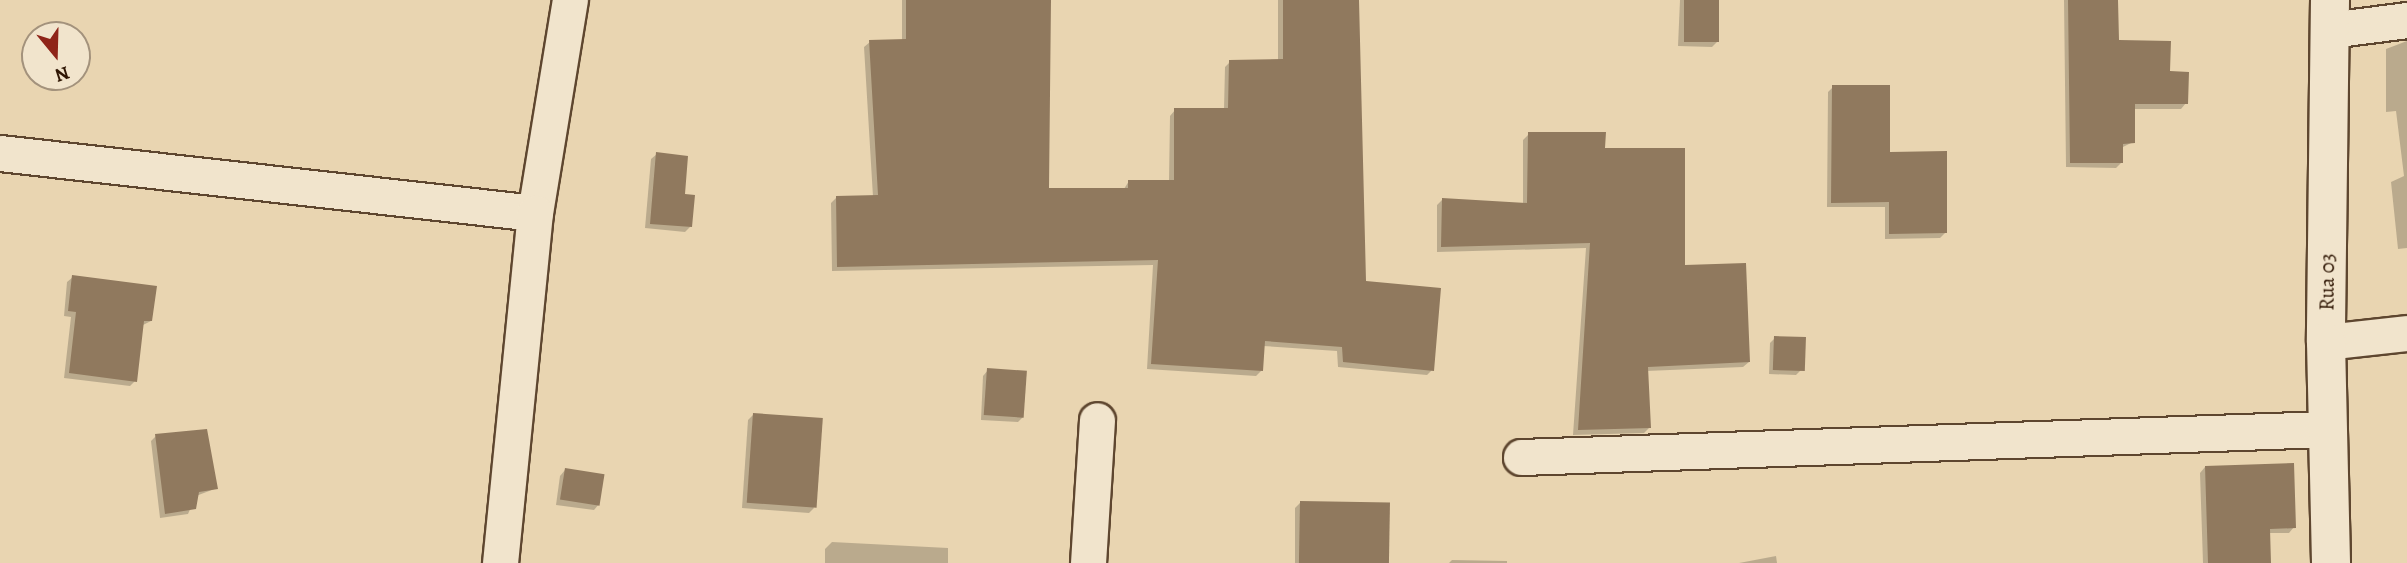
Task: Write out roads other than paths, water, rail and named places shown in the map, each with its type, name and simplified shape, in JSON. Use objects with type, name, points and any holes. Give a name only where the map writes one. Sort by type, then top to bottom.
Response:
[{"type":"street","points":[[500,563],[535,213],[570,0]]},
{"type":"street","points":[[2330,15],[2407,20]]},
{"type":"street","name":"Rua 03","points":[[2330,15],[2326,429],[2331,563]]},
{"type":"street","points":[[0,153],[535,213]]},
{"type":"street","points":[[2326,342],[2407,333]]},
{"type":"street","points":[[1088,563],[1097,420]]},
{"type":"street","points":[[1521,457],[2326,429]]}]
